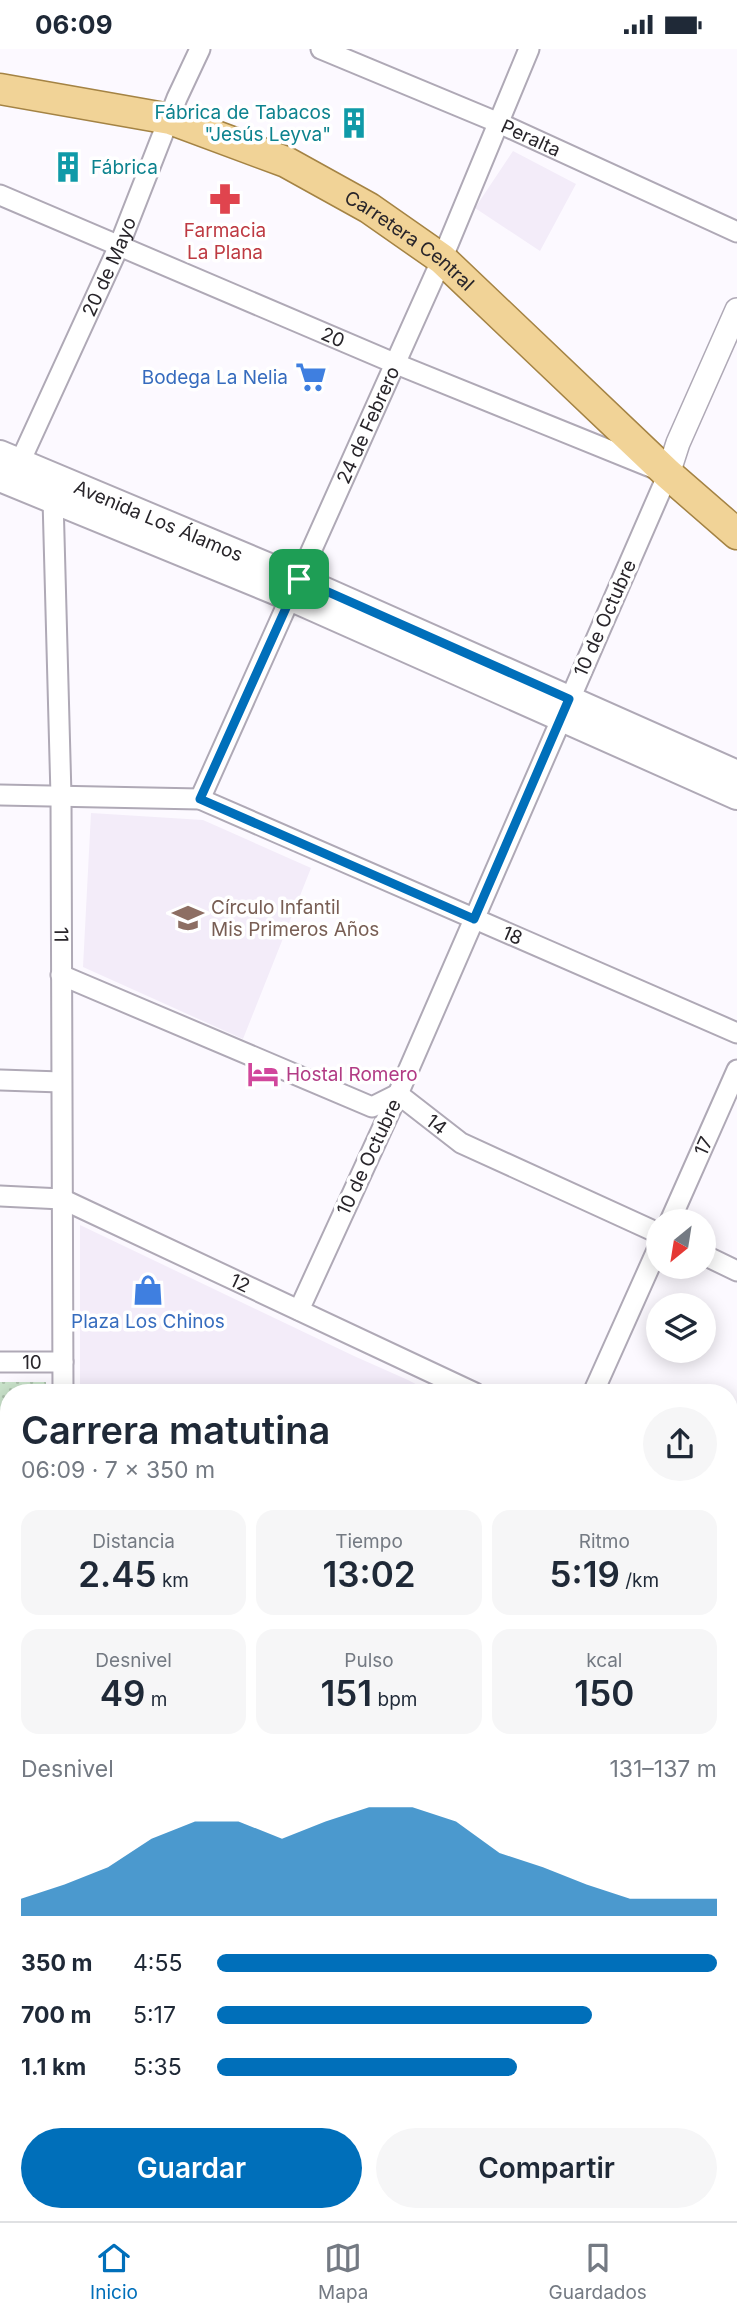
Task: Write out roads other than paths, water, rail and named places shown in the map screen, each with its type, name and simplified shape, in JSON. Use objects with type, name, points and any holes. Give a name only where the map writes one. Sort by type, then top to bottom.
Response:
[{"type":"main road","name":"Carretera Central","points":[[0,89],[170,119],[286,162],[369,208],[442,259],[668,474],[737,534]]},
{"type":"main road","name":"Avenida Los Álamos","points":[[8,469],[294,588],[565,709],[737,796]]},
{"type":"main road","name":"Avenida Los Álamos","points":[[565,709],[737,773]]},
{"type":"street","name":"20 de Mayo","points":[[8,469],[119,246],[200,49]]},
{"type":"street","name":"Peralta","points":[[321,49],[499,123],[737,232]]},
{"type":"street","name":"24 de Febrero","points":[[200,799],[442,259],[529,49]]},
{"type":"street","name":"20","points":[[0,195],[394,363],[668,474]]},
{"type":"street","name":"10 de Octubre","points":[[299,1310],[398,1094],[737,310]]},
{"type":"street","name":"11","points":[[55,488],[61,796],[63,1384]]},
{"type":"street","name":"18","points":[[0,795],[200,799],[737,1033]]},
{"type":"street","points":[[61,975],[372,1107],[398,1094]]},
{"type":"street","name":"17","points":[[675,1209],[737,1070]]},
{"type":"street","points":[[0,1080],[61,1082]]},
{"type":"street","name":"14","points":[[398,1094],[461,1143],[646,1228]]},
{"type":"street","name":"12","points":[[0,1196],[62,1199],[456,1384]]},
{"type":"street","points":[[716,1261],[737,1271]]},
{"type":"street","points":[[597,1384],[646,1275]]},
{"type":"street","name":"10","points":[[0,1362],[63,1361]]},
{"type":"place","name":"Fábrica de Tabacos \"Jesús Leyva\"","points":[[354,123]]},
{"type":"place","name":"Fábrica","points":[[68,167]]},
{"type":"place","name":"Farmacia La Plana","points":[[225,199]]},
{"type":"place","name":"Bodega La Nelia","points":[[311,377]]},
{"type":"place","name":"Círculo Infantil Mis Primeros Años","points":[[188,918]]},
{"type":"place","name":"Hostal Romero","points":[[263,1074]]},
{"type":"place","name":"Plaza Los Chinos","points":[[148,1290]]}]
